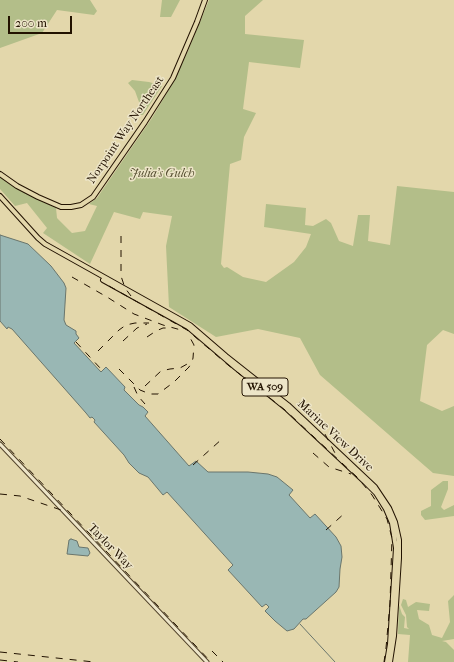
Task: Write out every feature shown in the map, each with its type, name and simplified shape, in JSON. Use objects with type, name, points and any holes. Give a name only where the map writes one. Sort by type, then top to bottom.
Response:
[{"type":"main road","name":"Norpoint Way Northeast","points":[[0,174],[17,186],[61,207],[76,206],[85,203],[93,197],[170,83],[205,0]]},
{"type":"main road","name":"Marine View Drive","points":[[0,196],[45,244],[190,325],[288,405],[375,487],[389,508],[398,540],[399,558],[394,636],[390,662]]},
{"type":"main road","name":"Marine View Drive","points":[[0,200],[34,237],[47,248],[188,327],[290,412],[376,493],[392,523],[396,548],[390,644],[387,662]]},
{"type":"street","name":"Taylor Way","points":[[0,444],[207,662]]},
{"type":"green space","points":[[0,0],[90,0],[97,11],[94,15],[57,10],[42,33],[0,48]]},
{"type":"green space","points":[[162,0],[180,0],[171,17],[160,17]]},
{"type":"green space","name":"Julia's Gulch","points":[[209,0],[263,0],[245,16],[245,34],[304,40],[300,68],[249,62],[243,109],[256,113],[244,137],[241,160],[230,164],[221,264],[224,268],[227,267],[243,277],[266,282],[294,262],[306,247],[311,234],[264,227],[266,204],[306,208],[305,225],[313,226],[326,219],[331,223],[339,241],[353,246],[358,215],[370,215],[368,241],[390,245],[397,186],[454,192],[454,334],[443,330],[427,345],[420,401],[442,411],[454,406],[454,476],[433,473],[320,375],[300,338],[258,329],[216,337],[169,307],[166,246],[172,216],[143,212],[140,219],[114,212],[90,264],[43,233],[47,228],[27,203],[15,206],[0,189],[0,177],[17,188],[56,208],[57,218],[72,233],[85,231],[97,206],[89,204],[97,198],[152,118],[171,86],[188,51]]},
{"type":"green space","points":[[132,80],[149,82],[162,86],[143,115],[140,115],[139,102],[135,91],[128,83]]},
{"type":"green space","points":[[443,481],[448,481],[448,489],[441,507],[444,510],[454,505],[454,516],[425,520],[421,515],[421,511],[431,506],[431,490]]},
{"type":"green space","points":[[454,595],[454,639],[442,641],[446,642],[454,650],[454,662],[408,662],[410,635],[398,634],[399,605],[402,614],[405,617],[404,628],[409,629],[407,627],[406,615],[401,605],[403,599],[406,600],[408,607],[416,602],[430,604],[429,611],[417,610],[419,619],[429,625],[432,635],[442,638],[450,622],[448,601]]},
{"type":"water","points":[[0,235],[28,244],[51,266],[66,288],[64,320],[66,325],[76,331],[79,338],[74,343],[101,372],[106,367],[125,387],[124,390],[148,412],[145,416],[189,466],[196,461],[208,472],[248,472],[268,474],[277,477],[293,490],[289,495],[310,518],[315,514],[336,537],[341,546],[342,557],[339,587],[336,592],[306,619],[303,619],[294,629],[287,631],[265,611],[269,607],[266,604],[262,607],[228,570],[233,565],[167,492],[163,495],[148,477],[139,473],[129,463],[124,455],[94,422],[95,420],[92,417],[90,418],[12,329],[8,327],[7,329],[0,321]]},
{"type":"water","points":[[71,539],[77,541],[79,547],[88,548],[90,553],[88,556],[67,554],[69,540]]},
{"type":"waterway","points":[[300,624],[335,662]]},
{"type":"railway","points":[[121,236],[121,276],[125,288],[131,296]]},
{"type":"railway","points":[[72,277],[134,314],[181,330]]},
{"type":"railway","points":[[109,286],[187,330],[285,410],[357,477],[372,495],[387,519],[392,538],[390,603],[384,662]]},
{"type":"railway","points":[[98,351],[126,325],[135,323],[149,323]]},
{"type":"railway","points":[[123,341],[137,328],[147,324]]},
{"type":"railway","points":[[147,337],[163,328],[170,328]]},
{"type":"railway","points":[[119,369],[140,390],[150,394],[158,394],[174,382],[192,362],[194,345],[188,334]]},
{"type":"railway","points":[[76,342],[101,369]]},
{"type":"railway","points":[[145,386],[161,371],[180,368],[189,363]]},
{"type":"railway","points":[[134,387],[138,396],[145,404]]},
{"type":"railway","points":[[299,402],[316,417],[336,455]]},
{"type":"railway","points":[[0,439],[211,662]]},
{"type":"railway","points":[[193,465],[222,439]]},
{"type":"railway","points":[[313,453],[329,467],[351,474]]},
{"type":"railway","points":[[0,494],[20,496],[67,512]]},
{"type":"railway","points":[[326,530],[346,512]]},
{"type":"railway","points":[[212,651],[223,662]]},
{"type":"railway","points":[[0,652],[94,662]]},
{"type":"railway","points":[[0,660],[18,662]]}]
